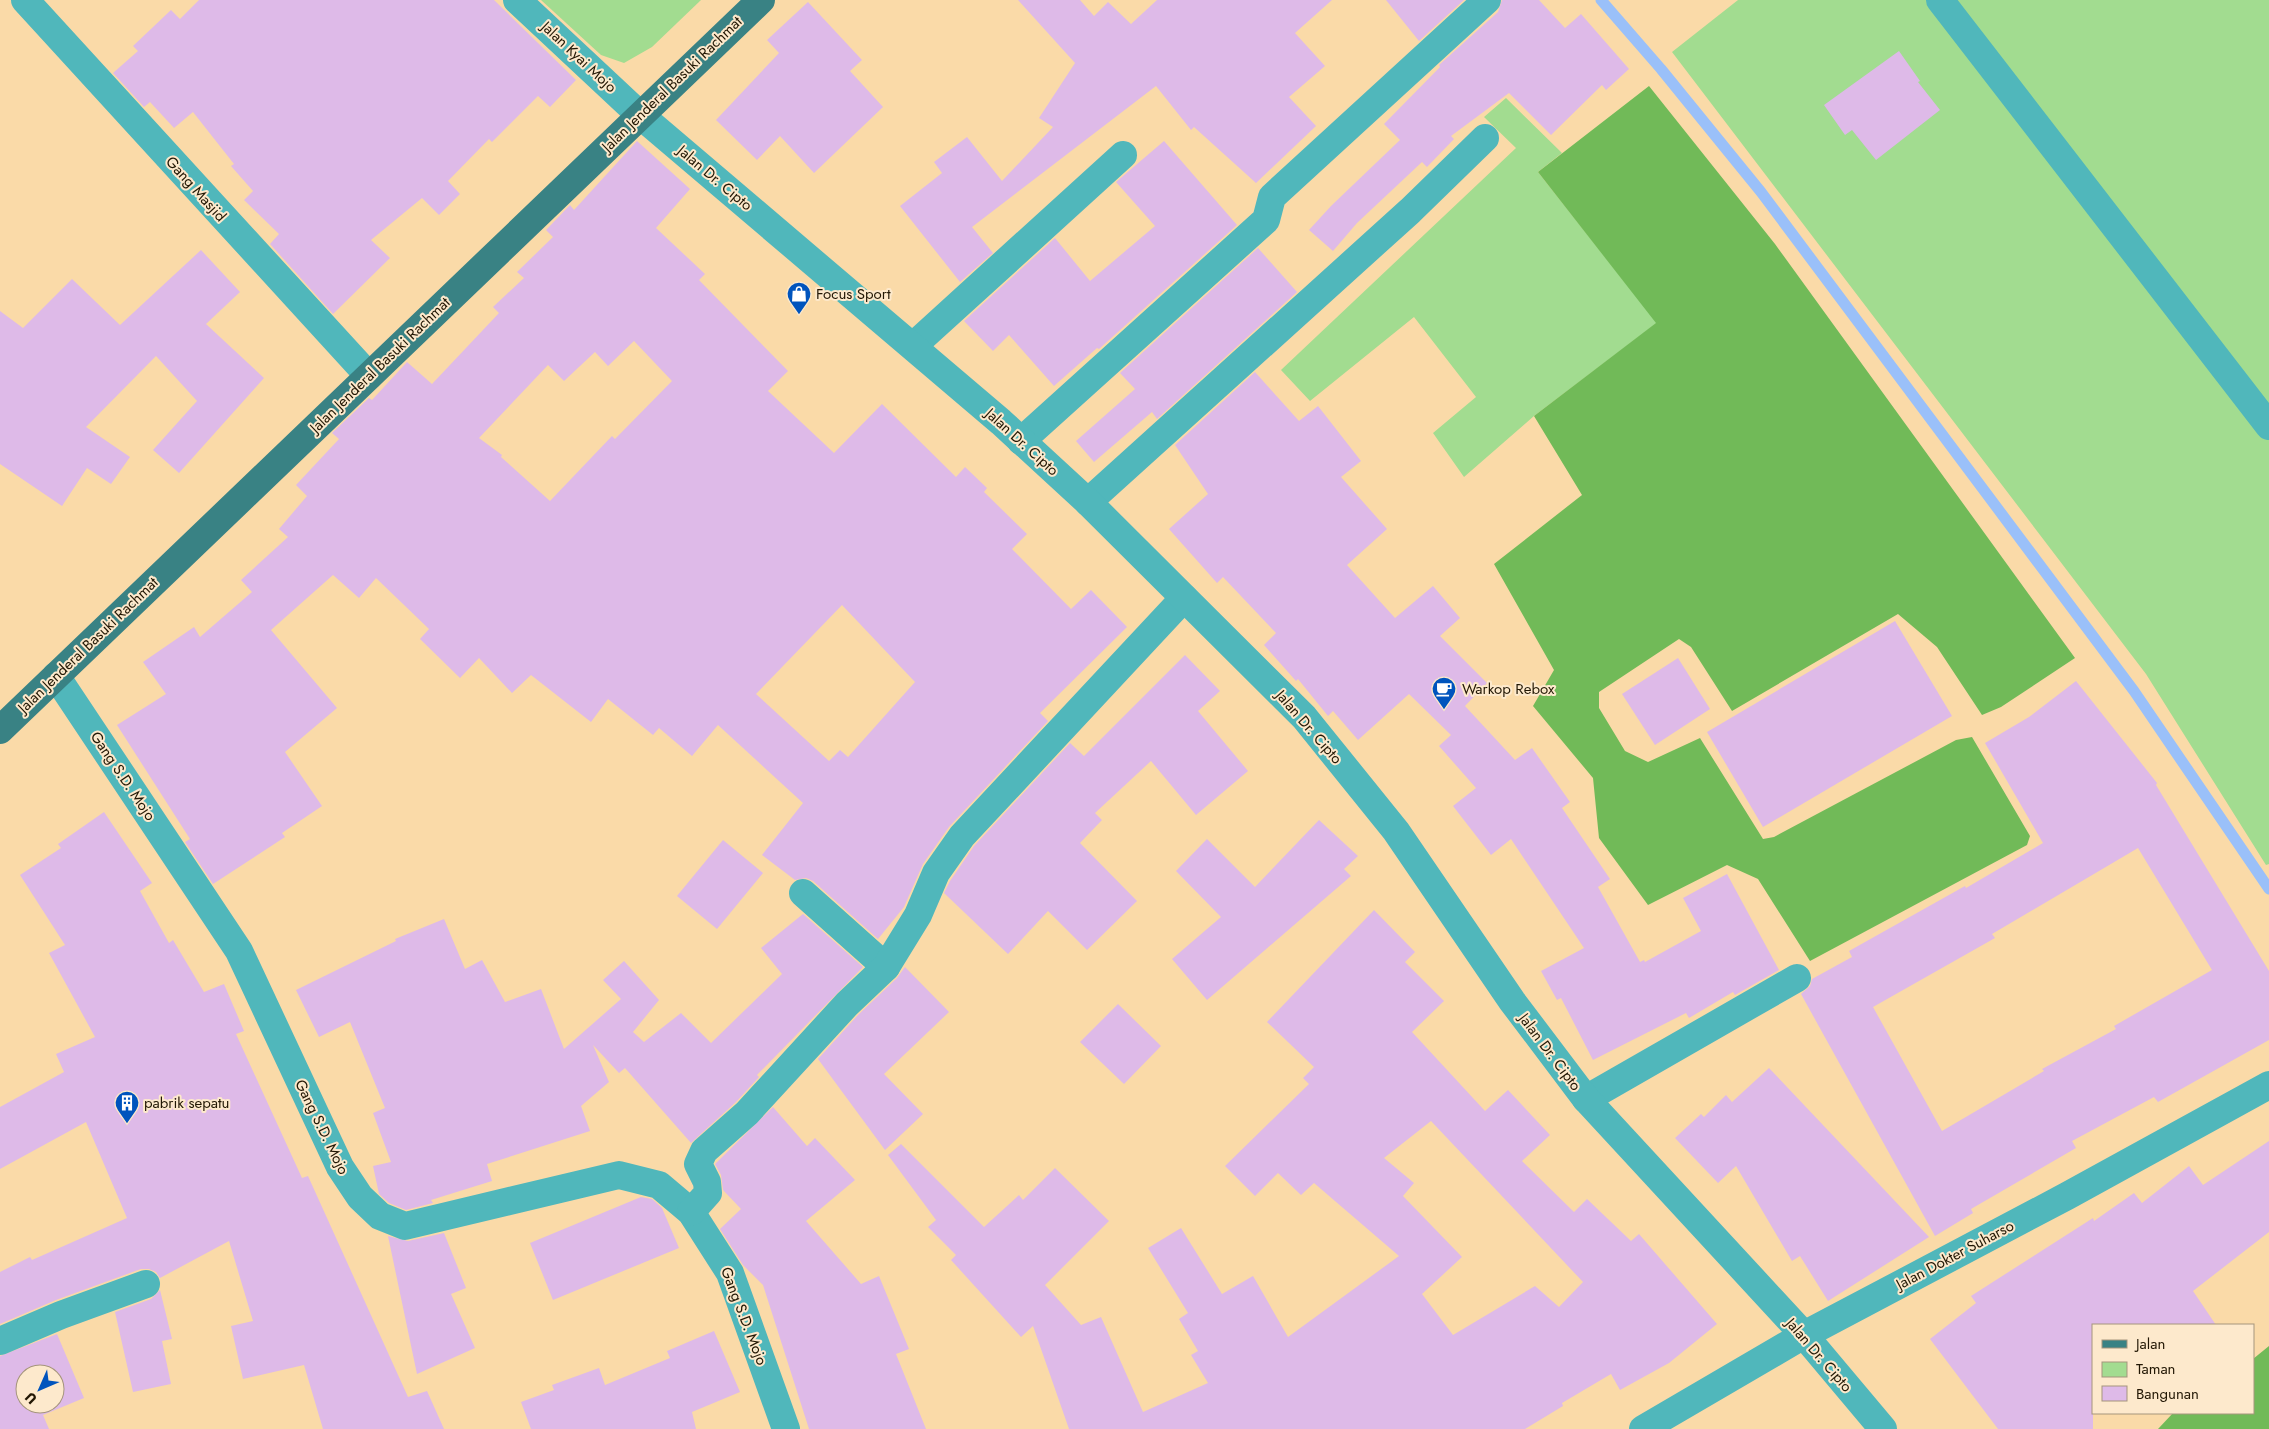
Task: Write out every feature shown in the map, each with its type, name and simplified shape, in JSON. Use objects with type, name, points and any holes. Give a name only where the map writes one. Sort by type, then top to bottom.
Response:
[{"type":"main road","name":"Jalan Jenderal Basuki Rachmat","points":[[0,730],[761,0]]},
{"type":"street","name":"Gang Masjid","points":[[25,0],[369,376]]},
{"type":"street","name":"Jalan Kyai Mojo","points":[[517,0],[640,115]]},
{"type":"street","points":[[1021,441],[1266,220],[1272,197],[1487,0]]},
{"type":"street","points":[[1940,0],[2269,426]]},
{"type":"street","name":"Jalan Dr. Cipto","points":[[640,115],[913,346],[1021,441],[1088,502],[1304,717],[1396,831],[1512,1001],[1586,1099],[1804,1335],[1882,1429]]},
{"type":"street","points":[[1088,502],[1410,211],[1485,138]]},
{"type":"street","points":[[913,346],[1123,155]]},
{"type":"street","points":[[691,1212],[708,1193],[707,1182],[698,1164],[704,1151],[747,1113],[847,1004],[886,967],[918,915],[936,873],[962,836],[1184,598]]},
{"type":"street","name":"Gang S.D. Mojo","points":[[56,676],[239,951],[340,1167],[360,1197],[380,1216],[405,1226],[620,1175],[659,1185],[691,1212],[730,1273],[786,1429]]},
{"type":"street","points":[[803,892],[886,967]]},
{"type":"street","points":[[1586,1099],[1796,978]]},
{"type":"street","name":"Jalan Dokter Suharso","points":[[1643,1429],[1804,1335],[2067,1196],[2269,1085]]},
{"type":"street","points":[[0,1341],[61,1315],[146,1284]]},
{"type":"green space","points":[[541,0],[701,0],[652,47],[624,63],[601,55]]},
{"type":"green space","points":[[1738,0],[2269,0],[2269,864],[2266,865],[2146,674],[1672,52]]},
{"type":"green space","points":[[1649,86],[1775,244],[2075,658],[2001,707],[1982,715],[1937,647],[1898,614],[1732,711],[1691,647],[1679,639],[1599,692],[1599,708],[1625,751],[1648,762],[1700,738],[1763,839],[1774,837],[1956,740],[1972,737],[2030,836],[2027,845],[1810,961],[1758,879],[1727,865],[1648,905],[1599,838],[1593,778],[1533,706],[1554,670],[1494,564],[1582,495],[1534,416],[1656,323],[1538,172]]},
{"type":"green space","points":[[1506,98],[1562,153],[1538,172],[1657,323],[1534,416],[1464,477],[1433,433],[1476,397],[1414,317],[1310,401],[1281,370],[1516,148],[1484,117]]},
{"type":"green space","points":[[2269,1346],[2269,1429],[2158,1429],[2172,1414],[2254,1414],[2254,1358]]},
{"type":"building","points":[[199,0],[494,0],[576,80],[550,107],[538,96],[492,142],[489,139],[448,181],[460,194],[439,215],[422,198],[371,240],[390,258],[333,314],[270,244],[279,234],[244,200],[253,191],[231,166],[234,164],[193,112],[174,128],[150,102],[144,107],[113,73],[138,51],[133,46],[171,10],[180,19]]},
{"type":"building","points":[[1018,0],[1080,0],[1094,16],[1108,2],[1131,24],[1157,0],[1332,0],[1295,33],[1325,66],[1289,97],[1316,126],[1256,183],[1194,127],[1191,130],[1156,86],[972,227],[993,253],[960,282],[900,206],[942,173],[934,162],[967,137],[1002,181],[1053,127],[1039,118],[1075,63]]},
{"type":"building","points":[[1386,0],[1464,0],[1419,41]]},
{"type":"building","points":[[1502,0],[1539,0],[1565,28],[1581,14],[1629,69],[1606,90],[1602,85],[1551,135],[1509,93],[1451,136],[1454,139],[1427,167],[1422,162],[1357,223],[1333,251],[1309,230],[1331,206],[1400,140],[1384,124],[1440,67],[1439,65],[1498,12]]},
{"type":"building","points":[[808,2],[862,60],[850,71],[883,107],[814,173],[780,136],[757,160],[716,120],[779,53],[767,40]]},
{"type":"building","points":[[1899,51],[1920,81],[1918,82],[1940,110],[1876,160],[1852,130],[1845,135],[1824,105]]},
{"type":"building","points":[[637,141],[690,189],[656,228],[705,274],[699,280],[788,371],[768,391],[834,453],[882,404],[956,477],[965,467],[987,488],[984,492],[1027,534],[1012,549],[1071,609],[1091,590],[1127,627],[1040,713],[1048,721],[949,827],[923,864],[904,907],[878,939],[813,881],[806,878],[795,880],[762,855],[803,803],[718,725],[692,756],[659,728],[653,735],[608,699],[591,722],[531,675],[512,693],[479,658],[460,678],[420,639],[429,629],[376,578],[359,598],[333,575],[271,630],[337,708],[285,752],[322,806],[282,833],[285,837],[213,884],[185,842],[190,839],[117,725],[166,694],[143,662],[194,627],[200,637],[252,592],[241,580],[288,537],[279,529],[307,496],[296,485],[339,439],[332,433],[369,398],[372,400],[407,362],[432,384],[499,313],[493,307],[524,278],[517,272],[553,237],[546,230],[570,205],[574,210]],"holes":[[[634,341],[672,381],[615,439],[612,436],[550,501],[501,457],[502,455],[479,438],[548,365],[564,381],[595,352],[608,366]],[[842,605],[915,682],[848,757],[840,750],[829,761],[756,694]]]},
{"type":"building","points":[[1164,141],[1237,225],[1099,349],[1097,348],[1054,386],[1009,335],[993,351],[964,321],[1055,238],[1090,281],[1155,226],[1116,182]]},
{"type":"building","points":[[1258,248],[1297,292],[1157,419],[1152,412],[1094,462],[1076,441],[1135,389],[1120,373]]},
{"type":"building","points":[[201,250],[240,292],[206,324],[264,378],[179,473],[153,450],[197,401],[156,356],[86,427],[130,457],[111,484],[87,468],[62,506],[0,464],[0,311],[23,328],[72,279],[120,325]]},
{"type":"building","points":[[1255,372],[1299,421],[1318,406],[1361,461],[1341,477],[1387,529],[1347,565],[1395,618],[1433,586],[1460,618],[1440,636],[1487,683],[1465,706],[1515,760],[1532,748],[1570,802],[1562,808],[1610,879],[1598,887],[1640,962],[1644,960],[1645,962],[1701,931],[1683,898],[1727,874],[1779,970],[1735,995],[1733,992],[1689,1018],[1686,1013],[1593,1060],[1561,998],[1557,1000],[1541,971],[1584,948],[1511,839],[1491,855],[1453,806],[1476,788],[1439,746],[1451,735],[1409,694],[1358,740],[1333,711],[1328,716],[1298,679],[1296,681],[1264,645],[1276,633],[1223,577],[1217,583],[1169,529],[1208,494],[1175,445]]},
{"type":"building","points":[[1895,621],[1952,716],[1763,827],[1707,732]]},
{"type":"building","points":[[1185,655],[1220,691],[1198,711],[1248,771],[1196,815],[1151,761],[1095,813],[1102,820],[1080,843],[1137,901],[1087,950],[1048,911],[1008,954],[944,893],[950,881],[974,846],[1070,743],[1084,756]]},
{"type":"building","points":[[1678,658],[1710,709],[1655,745],[1622,694]]},
{"type":"building","points":[[2076,681],[2157,783],[2156,785],[2269,971],[2269,1040],[2158,1102],[2154,1097],[2072,1141],[2076,1148],[1971,1209],[1973,1213],[1935,1236],[1801,994],[1810,986],[1812,979],[1852,957],[1849,951],[1965,886],[1966,888],[2043,843],[1985,743],[2029,717]],"holes":[[[2138,848],[2212,970],[2114,1026],[2116,1029],[2042,1069],[2044,1071],[1942,1131],[1873,1007],[1995,938],[1992,934]]]},
{"type":"building","points":[[104,812],[152,883],[140,891],[169,943],[173,940],[204,992],[224,984],[244,1031],[236,1034],[302,1178],[308,1176],[408,1397],[427,1391],[444,1429],[323,1429],[304,1365],[243,1379],[231,1326],[253,1321],[229,1241],[160,1278],[156,1272],[149,1269],[141,1269],[56,1300],[0,1324],[0,1272],[30,1257],[32,1260],[127,1218],[86,1122],[0,1169],[0,1107],[64,1072],[56,1054],[95,1037],[49,953],[65,945],[20,875],[61,848],[58,844]]},
{"type":"building","points":[[1319,820],[1358,856],[1344,869],[1351,876],[1207,1000],[1172,959],[1221,917],[1176,871],[1207,839],[1255,887]]},
{"type":"building","points":[[723,840],[763,873],[717,929],[677,896]]},
{"type":"building","points":[[1374,910],[1415,952],[1405,962],[1444,1001],[1412,1032],[1485,1111],[1508,1090],[1550,1135],[1522,1161],[1574,1212],[1587,1199],[1631,1241],[1639,1234],[1717,1324],[1669,1363],[1620,1390],[1611,1374],[1562,1403],[1563,1406],[1525,1429],[1069,1429],[1033,1326],[1021,1337],[951,1260],[956,1255],[928,1227],[936,1220],[888,1155],[901,1144],[984,1227],[1019,1195],[1023,1200],[1055,1168],[1109,1221],[1045,1285],[1081,1325],[1101,1317],[1143,1412],[1208,1383],[1191,1355],[1198,1351],[1179,1319],[1188,1313],[1148,1248],[1181,1228],[1222,1294],[1253,1276],[1288,1337],[1399,1256],[1314,1183],[1301,1195],[1278,1173],[1255,1196],[1225,1166],[1309,1084],[1303,1078],[1314,1067],[1267,1022]],"holes":[[[1431,1121],[1583,1282],[1559,1307],[1535,1286],[1453,1335],[1422,1294],[1462,1257],[1403,1196],[1414,1183],[1384,1158]]]},
{"type":"building","points":[[803,914],[863,967],[757,1075],[759,1077],[736,1102],[691,1143],[625,1068],[619,1073],[593,1045],[609,1082],[581,1106],[590,1131],[487,1164],[492,1181],[431,1200],[433,1203],[406,1210],[389,1203],[379,1194],[373,1166],[391,1162],[373,1113],[385,1108],[350,1022],[319,1037],[296,990],[396,941],[395,939],[444,919],[465,969],[482,960],[505,1002],[541,989],[564,1049],[621,999],[603,980],[624,961],[659,1000],[633,1032],[644,1042],[681,1013],[711,1043],[782,974],[761,948]]},
{"type":"building","points":[[905,967],[949,1012],[884,1074],[923,1114],[885,1150],[818,1059],[858,1015],[897,978]]},
{"type":"building","points":[[1118,1004],[1161,1046],[1124,1084],[1080,1042]]},
{"type":"building","points":[[1769,1068],[1929,1237],[1828,1301],[1800,1256],[1792,1261],[1736,1166],[1718,1183],[1675,1138],[1701,1114],[1704,1117],[1726,1095],[1732,1102]]},
{"type":"building","points":[[773,1107],[807,1146],[815,1138],[855,1180],[806,1221],[861,1284],[879,1276],[909,1349],[896,1354],[926,1429],[809,1429],[763,1285],[743,1265],[720,1229],[741,1209],[723,1190],[721,1175],[715,1164]]},
{"type":"building","points":[[2269,1141],[2269,1232],[2193,1291],[2215,1324],[2092,1324],[2093,1429],[1998,1429],[1930,1339],[1976,1303],[1971,1296],[2093,1218],[2094,1221],[2134,1193],[2142,1203],[2189,1166],[2203,1185]]},
{"type":"building","points":[[641,1197],[652,1199],[662,1208],[679,1248],[553,1300],[530,1243]]},
{"type":"building","points":[[444,1233],[466,1288],[451,1294],[475,1348],[417,1374],[388,1236],[408,1241]]},
{"type":"building","points":[[160,1290],[172,1339],[162,1341],[171,1384],[133,1392],[115,1312],[151,1299]]},
{"type":"building","points":[[714,1331],[740,1392],[692,1412],[696,1429],[531,1429],[521,1402],[554,1390],[552,1385],[599,1368],[605,1385],[670,1358],[667,1351]]},
{"type":"building","points":[[57,1334],[84,1398],[65,1406],[65,1364],[15,1364],[15,1414],[45,1414],[43,1415],[49,1429],[0,1429],[0,1356]]},
{"type":"waterway","points":[[1601,0],[1661,69],[1761,192],[2134,691],[2269,889]]},
{"type":"place","name":"Focus Sport","points":[[799,315]]},
{"type":"place","name":"Warkop Rebox","points":[[1444,710]]},
{"type":"place","name":"pabrik sepatu","points":[[127,1124]]}]
